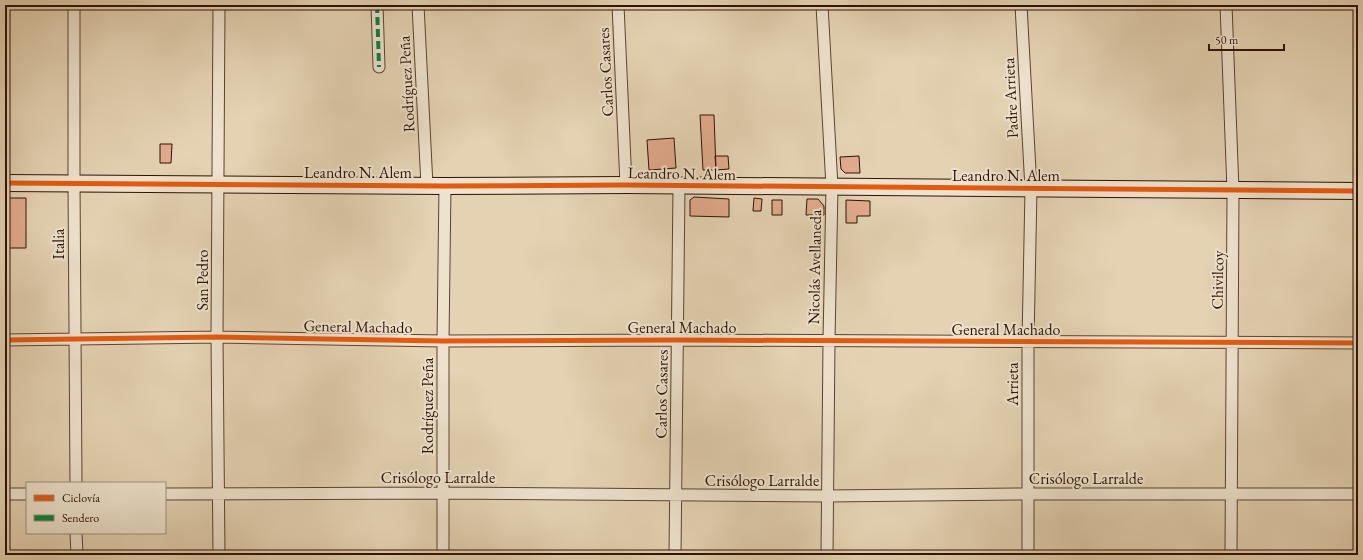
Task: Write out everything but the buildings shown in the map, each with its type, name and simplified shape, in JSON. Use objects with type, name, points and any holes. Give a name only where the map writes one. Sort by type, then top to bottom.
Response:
[{"type":"street","name":"Italia","points":[[74,5],[76,482]]},
{"type":"street","name":"San Pedro","points":[[219,5],[217,337],[219,555]]},
{"type":"street","points":[[377,5],[379,67]]},
{"type":"street","name":"Rodríguez Peña","points":[[418,5],[427,186]]},
{"type":"street","name":"Carlos Casares","points":[[618,5],[626,185]]},
{"type":"street","name":"Nicolás Avellaneda","points":[[822,5],[832,187],[827,555]]},
{"type":"street","name":"Padre Arrieta","points":[[1022,5],[1031,189]]},
{"type":"street","name":"Chivilcoy","points":[[1226,5],[1233,190],[1231,555]]},
{"type":"street","name":"Leandro N. Alem","points":[[5,183],[427,186],[626,185],[1358,191]]},
{"type":"street","name":"Rodríguez Peña","points":[[443,555],[443,341],[446,186]]},
{"type":"street","name":"Carlos Casares","points":[[676,555],[675,495],[679,186]]},
{"type":"street","name":"Arrieta","points":[[1028,555],[1028,342],[1031,189]]},
{"type":"street","name":"General Machado","points":[[5,340],[217,337],[443,341],[678,340],[1358,343]]},
{"type":"street","name":"Crisólogo Larralde","points":[[166,494],[443,493],[827,496],[1028,494],[1358,494]]},
{"type":"street","points":[[5,494],[26,494]]},
{"type":"street","points":[[76,534],[77,555]]},
{"type":"marked path","points":[[377,5],[379,67]]},
{"type":"cycle path","points":[[5,183],[445,186],[626,185],[1358,191]]},
{"type":"cycle path","points":[[5,340],[217,337],[443,341],[678,340],[1358,343]]}]
